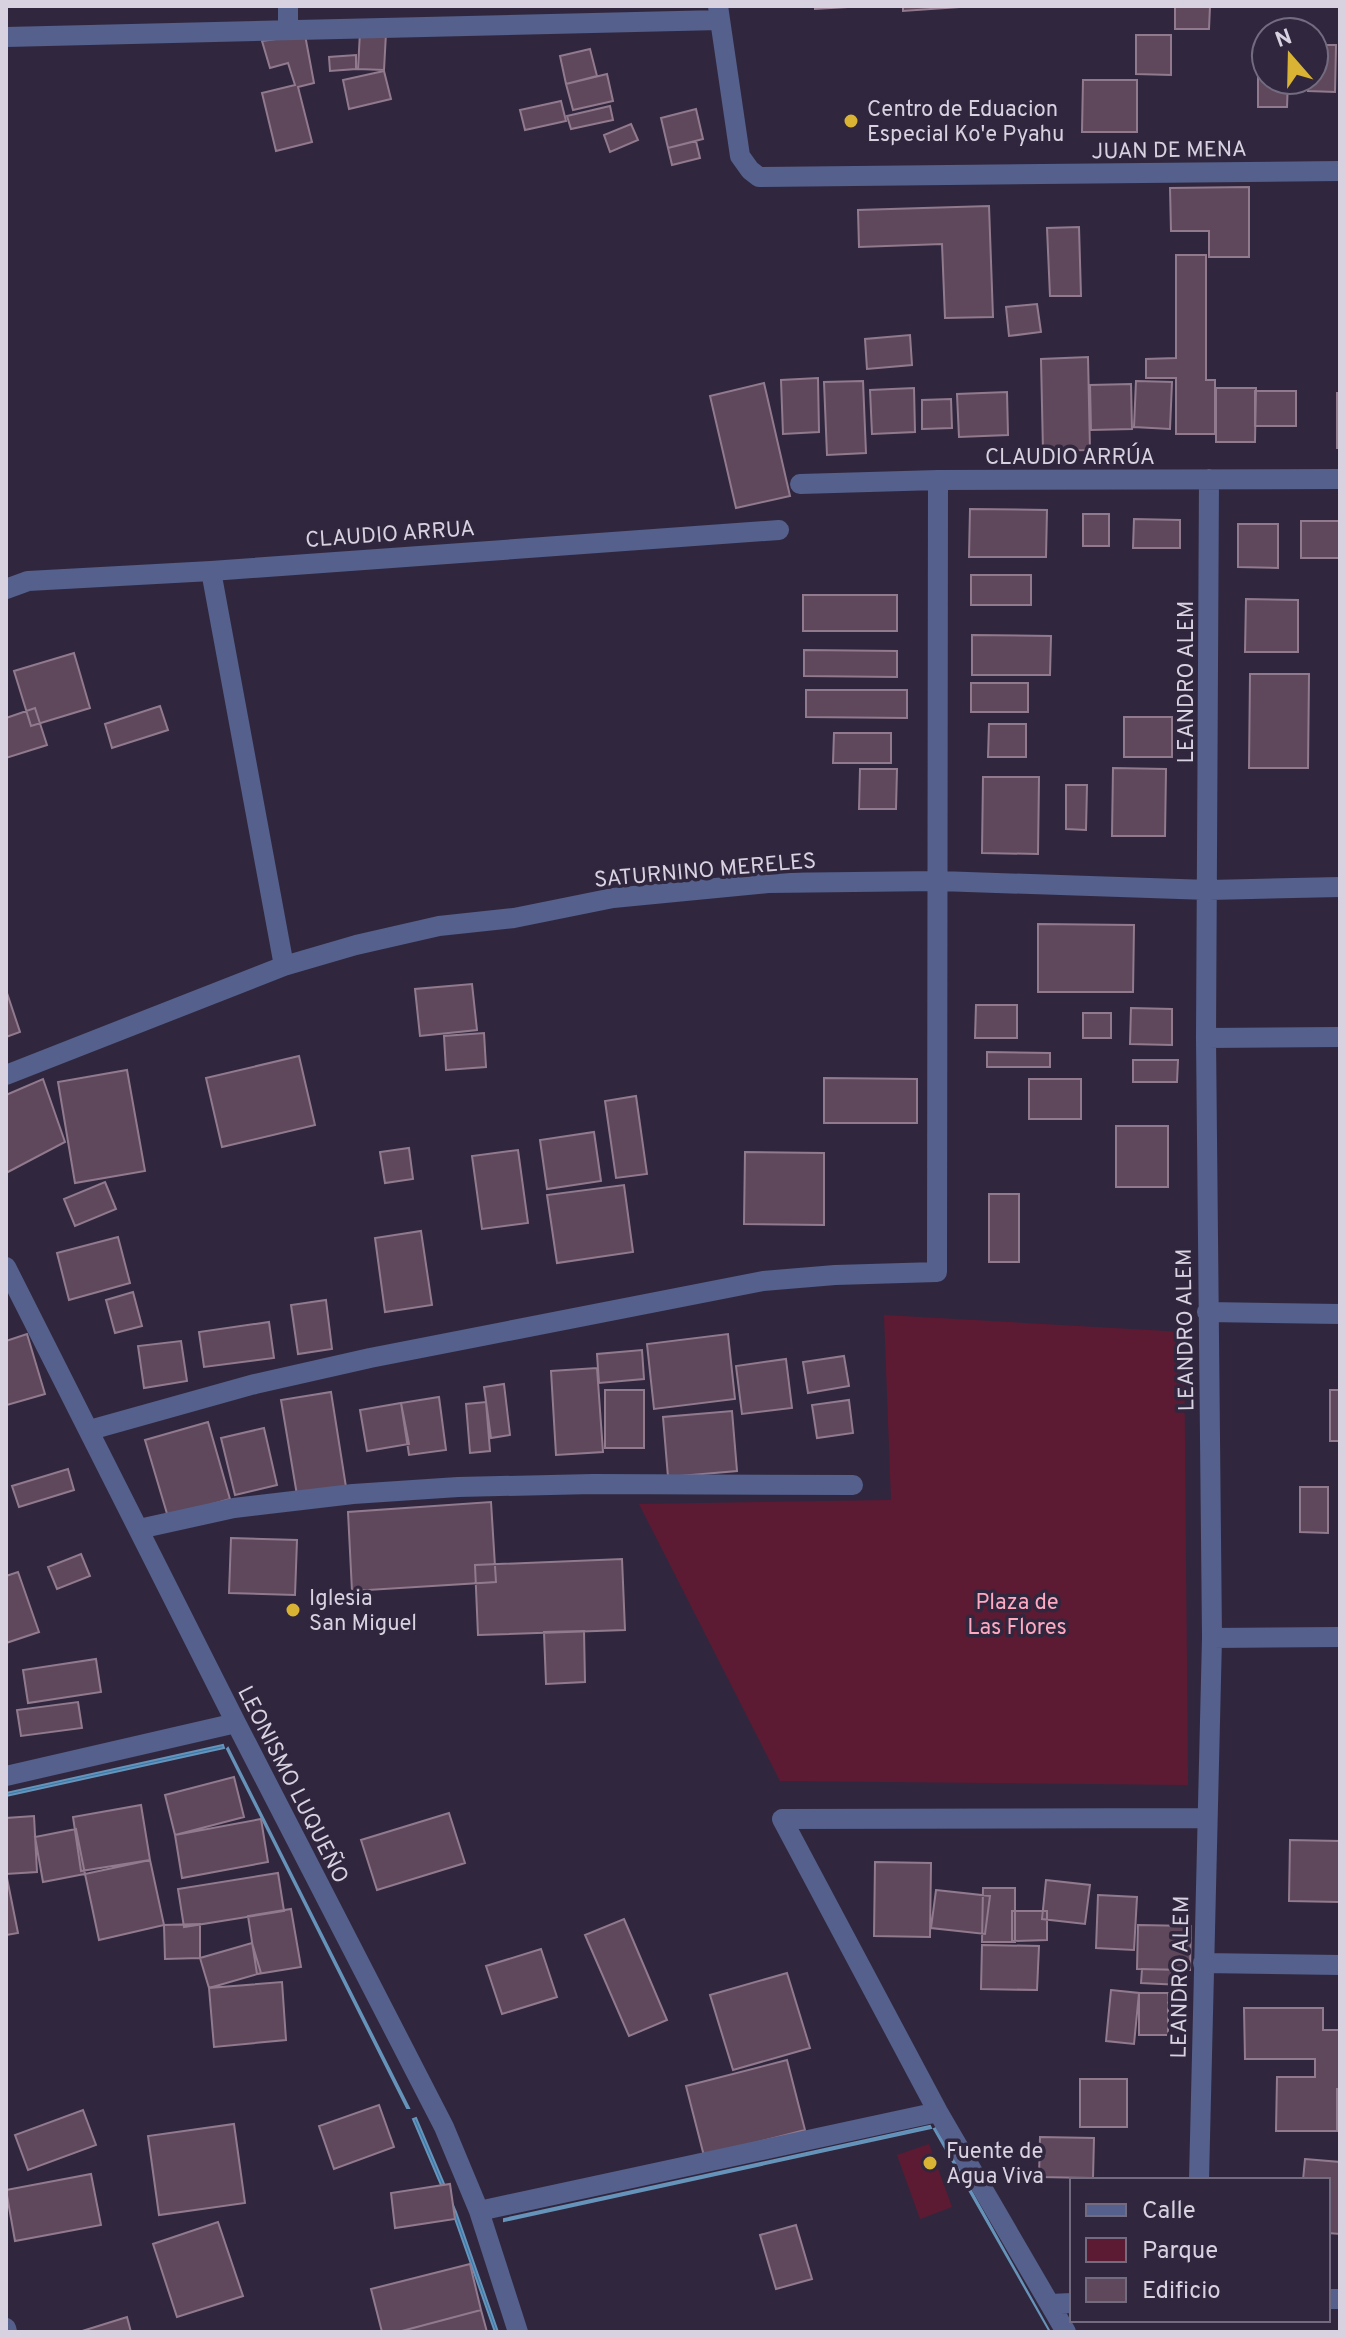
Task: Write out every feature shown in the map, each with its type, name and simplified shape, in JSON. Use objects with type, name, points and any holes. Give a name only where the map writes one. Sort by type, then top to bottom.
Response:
[{"type":"street","points":[[288,6],[288,30]]},
{"type":"street","points":[[6,37],[288,30],[719,13]]},
{"type":"street","name":"JUAN DE MENA","points":[[719,13],[740,156],[759,177],[1340,171]]},
{"type":"street","name":"LEANDRO ALEM","points":[[1199,2178],[1212,1638],[1206,1038],[1209,479]]},
{"type":"street","name":"CLAUDIO ARRÚA","points":[[800,484],[938,480],[1340,479]]},
{"type":"street","points":[[90,1430],[255,1384],[370,1358],[763,1281],[937,1272],[938,480]]},
{"type":"street","name":"CLAUDIO ARRUA","points":[[6,589],[28,581],[211,571],[779,530]]},
{"type":"street","points":[[211,571],[284,966]]},
{"type":"street","name":"SATURNINO MERELES","points":[[6,1075],[284,966],[356,945],[439,926],[514,918],[613,898],[768,883],[939,881],[1209,890],[1340,887]]},
{"type":"street","points":[[1206,1038],[1340,1037]]},
{"type":"street","name":"LEONISMO LUQUEÑO","points":[[6,1267],[15,1302],[90,1430],[236,1723],[444,2127],[479,2211],[518,2332]]},
{"type":"street","points":[[1207,1312],[1340,1314]]},
{"type":"street","points":[[139,1529],[234,1508],[353,1494],[458,1487],[853,1485]]},
{"type":"street","points":[[1212,1638],[1340,1637]]},
{"type":"street","points":[[6,1776],[236,1723]]},
{"type":"street","points":[[1066,2332],[938,2112],[782,1819],[1207,1818]]},
{"type":"street","points":[[1203,1963],[1340,1965]]},
{"type":"street","points":[[479,2211],[938,2112]]},
{"type":"street","points":[[1050,2304],[1070,2303]]},
{"type":"green space","name":"Plaza de Las Flores","points":[[884,1315],[1184,1332],[1188,1785],[780,1781],[639,1504],[891,1500]]},
{"type":"green space","points":[[929,2144],[952,2207],[920,2219],[897,2155]]},
{"type":"water","points":[[223,1745],[224,1748],[6,1796],[6,1793]]},
{"type":"water","points":[[228,1748],[409,2108],[407,2108]]},
{"type":"water","points":[[416,2118],[456,2212],[498,2332],[495,2332],[453,2213],[413,2119]]},
{"type":"water","points":[[931,2128],[504,2221],[504,2219]]},
{"type":"water","points":[[936,2128],[1050,2332],[934,2129]]},
{"type":"building","points":[[815,6],[847,6],[847,7],[815,9]]},
{"type":"building","points":[[903,6],[959,6],[959,7],[903,11]]},
{"type":"building","points":[[1175,6],[1210,6],[1209,29],[1175,29]]},
{"type":"building","points":[[360,32],[386,33],[384,70],[358,69]]},
{"type":"building","points":[[305,35],[314,83],[298,87],[312,142],[276,151],[262,93],[295,85],[288,63],[270,68],[262,41]]},
{"type":"building","points":[[1136,35],[1171,35],[1171,75],[1136,74]]},
{"type":"building","points":[[1330,45],[1336,45],[1335,92],[1330,92]]},
{"type":"building","points":[[590,49],[597,76],[566,84],[560,56]]},
{"type":"building","points":[[356,55],[356,69],[330,71],[329,57]]},
{"type":"building","points":[[384,71],[391,99],[349,109],[343,80]]},
{"type":"building","points":[[607,74],[613,101],[573,110],[566,84]]},
{"type":"building","points":[[1083,80],[1137,80],[1137,132],[1082,132]]},
{"type":"building","points":[[1258,96],[1287,96],[1287,107],[1258,107]]},
{"type":"building","points":[[561,101],[566,121],[525,130],[520,110]]},
{"type":"building","points":[[610,106],[613,120],[571,129],[567,116]]},
{"type":"building","points":[[696,109],[703,139],[668,148],[661,118]]},
{"type":"building","points":[[631,124],[638,140],[610,152],[604,135]]},
{"type":"building","points":[[696,141],[700,158],[672,165],[668,148]]},
{"type":"building","points":[[1249,187],[1249,257],[1209,257],[1209,231],[1171,231],[1170,188]]},
{"type":"building","points":[[989,206],[993,317],[945,318],[942,244],[859,247],[858,210]]},
{"type":"building","points":[[1079,227],[1081,296],[1050,296],[1047,228]]},
{"type":"building","points":[[1176,255],[1206,255],[1206,380],[1215,380],[1215,434],[1176,434],[1176,378],[1146,378],[1146,359],[1176,358]]},
{"type":"building","points":[[1037,304],[1041,332],[1009,336],[1006,307]]},
{"type":"building","points":[[910,335],[912,365],[867,369],[865,339]]},
{"type":"building","points":[[1088,357],[1090,450],[1043,451],[1041,359]]},
{"type":"building","points":[[818,378],[819,432],[783,434],[781,380]]},
{"type":"building","points":[[863,381],[866,453],[827,455],[824,382]]},
{"type":"building","points":[[1136,381],[1172,382],[1170,429],[1134,427]]},
{"type":"building","points":[[764,383],[790,496],[736,508],[710,396]]},
{"type":"building","points":[[1131,384],[1132,429],[1091,430],[1090,385]]},
{"type":"building","points":[[914,388],[915,432],[872,434],[870,390]]},
{"type":"building","points":[[1216,388],[1256,388],[1255,442],[1216,442]]},
{"type":"building","points":[[1255,391],[1296,391],[1296,426],[1255,426]]},
{"type":"building","points":[[1007,392],[1008,435],[959,437],[957,394]]},
{"type":"building","points":[[1337,393],[1340,393],[1340,448],[1337,448]]},
{"type":"building","points":[[951,399],[952,428],[922,429],[922,400]]},
{"type":"building","points":[[970,509],[1047,510],[1046,557],[969,557]]},
{"type":"building","points":[[1083,514],[1109,514],[1109,546],[1083,546]]},
{"type":"building","points":[[1134,519],[1180,520],[1180,548],[1133,548]]},
{"type":"building","points":[[1301,521],[1340,521],[1340,558],[1301,558]]},
{"type":"building","points":[[1238,524],[1278,524],[1278,568],[1238,567]]},
{"type":"building","points":[[971,575],[1031,575],[1031,605],[971,605]]},
{"type":"building","points":[[803,595],[897,595],[897,631],[803,631]]},
{"type":"building","points":[[1246,599],[1298,600],[1298,652],[1245,652]]},
{"type":"building","points":[[972,635],[1051,636],[1050,675],[972,675]]},
{"type":"building","points":[[804,650],[897,651],[897,677],[804,676]]},
{"type":"building","points":[[74,653],[90,708],[31,726],[14,671]]},
{"type":"building","points":[[1250,674],[1309,674],[1308,768],[1249,768]]},
{"type":"building","points":[[971,683],[1028,683],[1028,712],[971,712]]},
{"type":"building","points":[[806,690],[907,690],[907,718],[806,717]]},
{"type":"building","points":[[160,706],[168,730],[112,748],[105,724]]},
{"type":"building","points":[[35,708],[47,745],[6,758],[6,718]]},
{"type":"building","points":[[1124,717],[1172,717],[1172,757],[1124,757]]},
{"type":"building","points":[[989,724],[1026,724],[1026,757],[988,757]]},
{"type":"building","points":[[834,733],[891,733],[891,763],[833,763]]},
{"type":"building","points":[[1113,768],[1166,769],[1165,836],[1112,836]]},
{"type":"building","points":[[860,769],[897,769],[896,809],[859,809]]},
{"type":"building","points":[[983,777],[1039,777],[1038,854],[982,853]]},
{"type":"building","points":[[1066,785],[1087,785],[1086,830],[1066,829]]},
{"type":"building","points":[[1038,924],[1134,925],[1133,992],[1038,992]]},
{"type":"building","points":[[472,984],[477,1030],[420,1036],[415,989]]},
{"type":"building","points":[[6,990],[20,1032],[6,1037]]},
{"type":"building","points":[[976,1005],[1017,1005],[1017,1038],[975,1038]]},
{"type":"building","points":[[1131,1008],[1172,1009],[1172,1045],[1130,1044]]},
{"type":"building","points":[[1083,1013],[1111,1013],[1111,1038],[1083,1038]]},
{"type":"building","points":[[484,1033],[486,1067],[446,1070],[444,1036]]},
{"type":"building","points":[[987,1052],[1050,1053],[1050,1067],[987,1067]]},
{"type":"building","points":[[299,1056],[315,1125],[222,1147],[206,1078]]},
{"type":"building","points":[[1133,1060],[1178,1060],[1177,1082],[1133,1082]]},
{"type":"building","points":[[127,1070],[145,1171],[75,1183],[58,1082]]},
{"type":"building","points":[[824,1078],[917,1079],[917,1123],[824,1123]]},
{"type":"building","points":[[43,1079],[65,1142],[6,1173],[6,1095]]},
{"type":"building","points":[[1029,1079],[1081,1079],[1081,1119],[1029,1119]]},
{"type":"building","points":[[636,1096],[647,1174],[616,1178],[605,1101]]},
{"type":"building","points":[[1116,1126],[1168,1126],[1168,1187],[1116,1187]]},
{"type":"building","points":[[594,1132],[601,1181],[547,1189],[540,1140]]},
{"type":"building","points":[[409,1148],[413,1179],[385,1183],[380,1152]]},
{"type":"building","points":[[518,1150],[528,1223],[482,1229],[472,1156]]},
{"type":"building","points":[[745,1152],[824,1153],[824,1225],[744,1224]]},
{"type":"building","points":[[105,1182],[116,1209],[75,1226],[64,1199]]},
{"type":"building","points":[[624,1185],[633,1252],[557,1263],[547,1195]]},
{"type":"building","points":[[989,1194],[1019,1194],[1019,1262],[989,1262]]},
{"type":"building","points":[[421,1231],[432,1305],[385,1312],[375,1238]]},
{"type":"building","points":[[118,1237],[130,1283],[69,1300],[57,1253]]},
{"type":"building","points":[[133,1292],[142,1326],[115,1333],[106,1300]]},
{"type":"building","points":[[326,1300],[332,1349],[298,1354],[291,1305]]},
{"type":"building","points":[[269,1322],[274,1358],[204,1367],[199,1332]]},
{"type":"building","points":[[27,1334],[45,1394],[7,1405],[6,1341]]},
{"type":"building","points":[[728,1334],[735,1399],[654,1409],[647,1344]]},
{"type":"building","points":[[181,1341],[187,1381],[144,1388],[138,1346]]},
{"type":"building","points":[[642,1350],[644,1379],[599,1383],[597,1354]]},
{"type":"building","points":[[844,1356],[849,1386],[808,1393],[803,1362]]},
{"type":"building","points":[[786,1359],[792,1408],[742,1414],[736,1366]]},
{"type":"building","points":[[597,1368],[603,1452],[556,1455],[551,1371]]},
{"type":"building","points":[[504,1384],[510,1435],[491,1438],[484,1387]]},
{"type":"building","points":[[605,1390],[644,1390],[644,1448],[605,1448]]},
{"type":"building","points":[[1330,1390],[1340,1390],[1340,1441],[1330,1441]]},
{"type":"building","points":[[331,1392],[346,1487],[297,1495],[281,1400]]},
{"type":"building","points":[[439,1397],[446,1450],[409,1455],[401,1403]]},
{"type":"building","points":[[849,1400],[853,1433],[817,1438],[812,1405]]},
{"type":"building","points":[[486,1402],[490,1451],[470,1453],[466,1404]]},
{"type":"building","points":[[401,1403],[409,1444],[367,1451],[360,1410]]},
{"type":"building","points":[[732,1411],[737,1471],[668,1477],[663,1417]]},
{"type":"building","points":[[208,1422],[230,1499],[168,1517],[145,1440]]},
{"type":"building","points":[[264,1428],[277,1485],[235,1495],[221,1438]]},
{"type":"building","points":[[68,1469],[74,1490],[19,1507],[12,1486]]},
{"type":"building","points":[[1300,1487],[1328,1487],[1328,1533],[1300,1532]]},
{"type":"building","points":[[491,1502],[496,1582],[352,1591],[348,1512]]},
{"type":"building","points":[[231,1538],[297,1540],[295,1595],[229,1593]]},
{"type":"building","points":[[81,1554],[90,1576],[57,1589],[48,1567]]},
{"type":"building","points":[[622,1559],[625,1630],[478,1635],[475,1565]]},
{"type":"building","points":[[18,1572],[39,1632],[6,1643],[6,1576]]},
{"type":"building","points":[[584,1631],[585,1682],[546,1684],[544,1632]]},
{"type":"building","points":[[96,1659],[101,1692],[28,1703],[23,1670]]},
{"type":"building","points":[[78,1702],[82,1728],[21,1736],[17,1710]]},
{"type":"building","points":[[234,1777],[244,1817],[175,1835],[165,1795]]},
{"type":"building","points":[[141,1805],[150,1860],[81,1871],[73,1817]]},
{"type":"building","points":[[449,1813],[465,1863],[377,1890],[361,1840]]},
{"type":"building","points":[[34,1816],[37,1872],[6,1874],[6,1818]]},
{"type":"building","points":[[261,1819],[268,1862],[182,1878],[175,1835]]},
{"type":"building","points":[[76,1829],[85,1874],[43,1882],[35,1837]]},
{"type":"building","points":[[1290,1840],[1340,1841],[1339,1902],[1289,1901]]},
{"type":"building","points":[[150,1860],[164,1925],[99,1940],[85,1874]]},
{"type":"building","points":[[875,1862],[931,1863],[930,1937],[874,1936]]},
{"type":"building","points":[[6,1873],[18,1933],[6,1935]]},
{"type":"building","points":[[278,1873],[284,1911],[184,1927],[178,1889]]},
{"type":"building","points":[[1046,1880],[1090,1885],[1085,1924],[1042,1919]]},
{"type":"building","points":[[983,1888],[1015,1888],[1015,1942],[982,1942]]},
{"type":"building","points":[[936,1890],[990,1896],[985,1934],[931,1928]]},
{"type":"building","points":[[1098,1895],[1137,1897],[1134,1950],[1096,1948]]},
{"type":"building","points":[[291,1909],[301,1967],[257,1974],[248,1916]]},
{"type":"building","points":[[1012,1911],[1047,1911],[1047,1940],[1012,1941]]},
{"type":"building","points":[[624,1919],[667,2020],[629,2036],[585,1935]]},
{"type":"building","points":[[200,1924],[200,1958],[165,1959],[164,1925]]},
{"type":"building","points":[[1138,1925],[1191,1926],[1190,1970],[1137,1969]]},
{"type":"building","points":[[252,1943],[261,1973],[209,1988],[200,1958]]},
{"type":"building","points":[[982,1945],[1039,1946],[1037,1990],[981,1989]]},
{"type":"building","points":[[541,1949],[557,1997],[502,2014],[486,1966]]},
{"type":"building","points":[[1142,1969],[1182,1970],[1181,1985],[1141,1983]]},
{"type":"building","points":[[787,1973],[810,2048],[733,2070],[710,1995]]},
{"type":"building","points":[[282,1982],[286,2040],[214,2047],[209,1988]]},
{"type":"building","points":[[1111,1990],[1139,1993],[1134,2044],[1106,2041]]},
{"type":"building","points":[[1139,1993],[1168,1993],[1168,2035],[1139,2035]]},
{"type":"building","points":[[1244,2008],[1323,2008],[1323,2030],[1340,2030],[1337,2131],[1276,2131],[1277,2077],[1315,2077],[1315,2059],[1245,2059]]},
{"type":"building","points":[[787,2060],[805,2130],[704,2156],[686,2086]]},
{"type":"building","points":[[1080,2079],[1127,2079],[1127,2127],[1080,2127]]},
{"type":"building","points":[[379,2105],[394,2147],[334,2169],[319,2126]]},
{"type":"building","points":[[83,2110],[96,2145],[28,2170],[15,2135]]},
{"type":"building","points":[[234,2124],[245,2203],[159,2215],[148,2136]]},
{"type":"building","points":[[1040,2137],[1094,2138],[1093,2178],[1039,2177]]},
{"type":"building","points":[[1305,2159],[1340,2162],[1340,2234],[1330,2233],[1330,2178],[1303,2178]]},
{"type":"building","points":[[91,2174],[101,2225],[15,2241],[6,2190]]},
{"type":"building","points":[[450,2184],[455,2219],[395,2228],[391,2193]]},
{"type":"building","points":[[218,2222],[243,2296],[177,2317],[153,2244]]},
{"type":"building","points":[[796,2225],[812,2279],[776,2289],[760,2235]]},
{"type":"building","points":[[470,2264],[481,2310],[398,2332],[382,2332],[371,2289]]},
{"type":"building","points":[[481,2310],[487,2332],[398,2332]]},
{"type":"building","points":[[127,2317],[131,2332],[79,2332]]},
{"type":"place","name":"Centro de Eduacion Especial Ko'e Pyahu","points":[[851,121]]},
{"type":"place","name":"Iglesia San Miguel","points":[[293,1610]]},
{"type":"place","name":"Fuente de Agua Viva","points":[[930,2163]]}]
